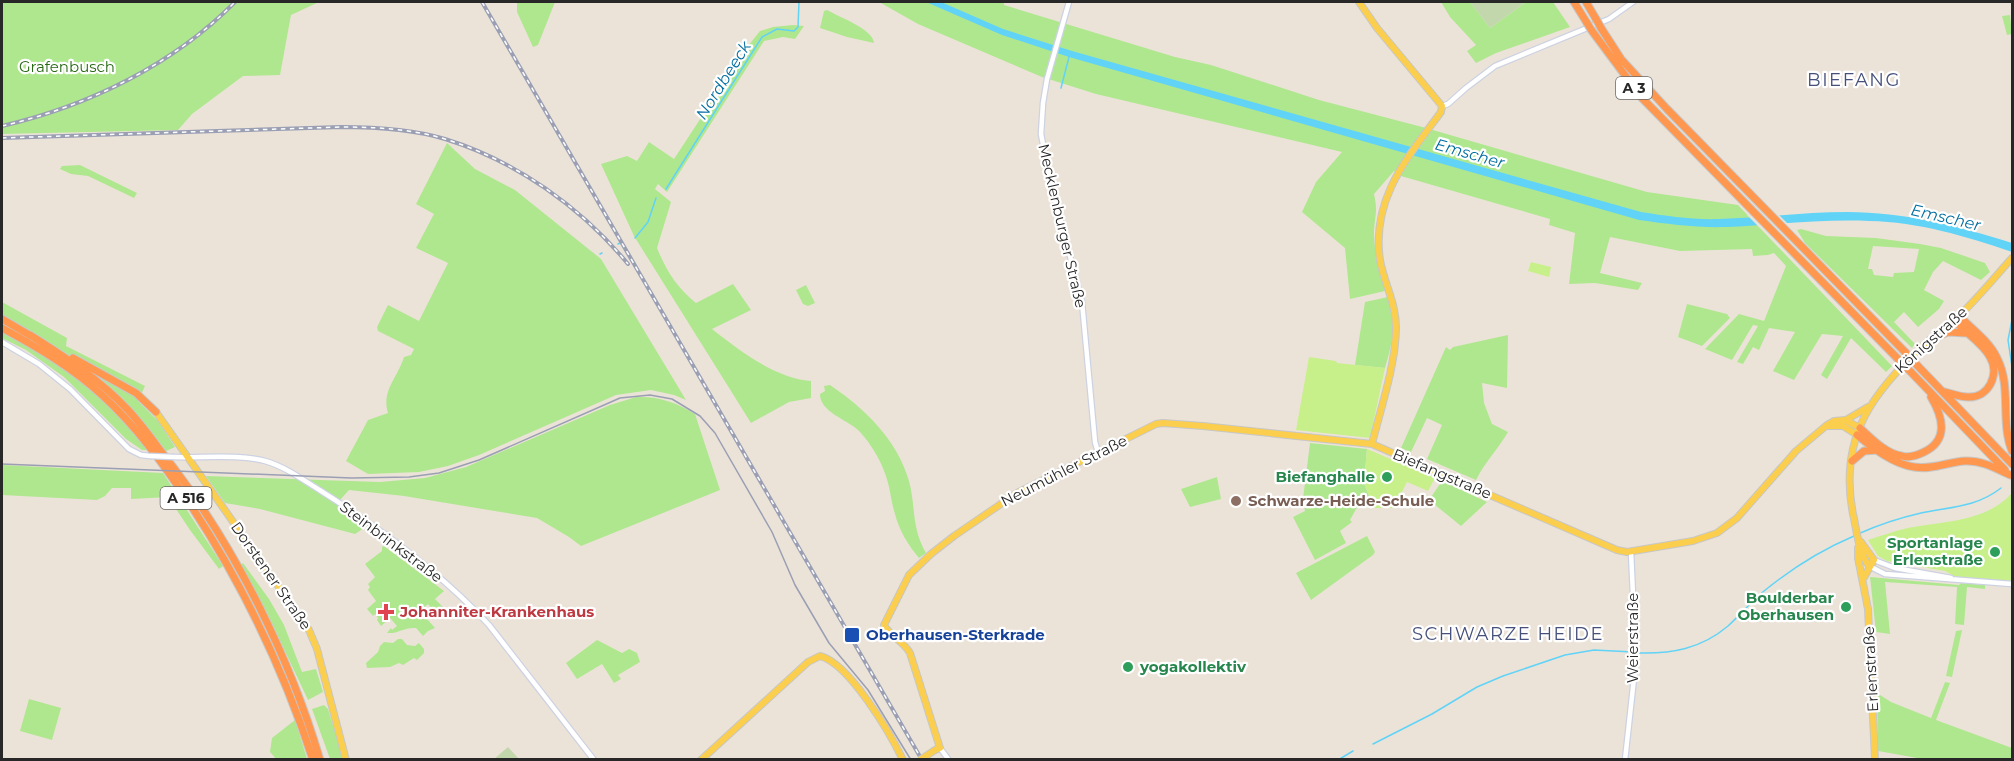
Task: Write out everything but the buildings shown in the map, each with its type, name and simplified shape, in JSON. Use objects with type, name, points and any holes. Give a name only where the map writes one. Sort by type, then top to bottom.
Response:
[{"type":"highway","name":"A 3","points":[[1574,2],[1592,32],[1642,98],[2011,476]]},
{"type":"highway","name":"A 3","points":[[1586,2],[1621,58],[1692,135],[2013,464]]},
{"type":"highway","points":[[1943,391],[1964,397],[1974,397],[1986,390],[1992,382],[1994,370],[1991,359],[1982,346],[1966,333],[1957,318]]},
{"type":"highway","points":[[1957,318],[1989,346],[2000,363],[2004,381],[2006,429],[2013,451]]},
{"type":"highway","name":"A 516","points":[[2,319],[80,367],[108,391],[143,427],[178,474],[228,552],[262,614],[291,678],[320,759]]},
{"type":"highway","name":"A 516","points":[[2,328],[53,357],[102,394],[134,428],[171,475],[216,545],[254,613],[284,681],[313,759]]},
{"type":"highway","points":[[1930,340],[1948,332],[1966,333]]},
{"type":"highway","points":[[30,335],[136,393],[156,412]]},
{"type":"highway","points":[[1859,431],[1896,455],[1909,457],[1927,450],[1938,442],[1942,426],[1939,412],[1925,387]]},
{"type":"highway","points":[[1859,431],[1878,450],[1895,461],[1909,466],[1930,467],[1973,461],[1986,464],[2011,476]]},
{"type":"highway","points":[[1852,461],[1864,451],[1878,450]]},
{"type":"main road","points":[[1359,2],[1377,28],[1442,106],[1441,112],[1393,181],[1385,201],[1379,228],[1379,250],[1383,274],[1394,306],[1395,341],[1372,444]]},
{"type":"main road","name":"Königstraße","points":[[1859,431],[1871,405],[1887,382],[1930,340],[1957,318],[2011,260]]},
{"type":"main road","points":[[1824,427],[1835,421],[1845,420],[1871,405]]},
{"type":"main road","name":"Dorstener Straße","points":[[156,412],[311,633],[321,662],[346,759]]},
{"type":"main road","points":[[1845,420],[1859,431]]},
{"type":"main road","name":"Neumühler Straße","points":[[938,749],[912,661],[904,644],[885,628],[884,623],[909,575],[941,546],[1017,493],[1156,424]]},
{"type":"main road","name":"Biefangstraße","points":[[1156,424],[1203,426],[1372,444],[1617,550],[1631,552],[1693,541],[1717,533],[1737,518],[1796,451],[1824,427]]},
{"type":"main road","points":[[1824,427],[1840,426],[1859,431]]},
{"type":"main road","name":"Erlenstraße","points":[[1859,431],[1852,461],[1850,492],[1859,540],[1871,563]]},
{"type":"main road","name":"Erlenstraße","points":[[1859,540],[1858,558],[1868,609],[1875,759]]},
{"type":"main road","points":[[1863,579],[1871,563]]},
{"type":"main road","points":[[701,759],[811,659],[819,656],[833,662],[861,692],[903,759]]},
{"type":"main road","points":[[920,759],[938,749]]},
{"type":"street","name":"Mecklenburger Straße","points":[[1069,2],[1043,103],[1042,144],[1082,302],[1095,442],[1098,452]]},
{"type":"street","points":[[1442,106],[1448,104],[1466,87],[1495,66],[1609,19],[1633,2]]},
{"type":"street","name":"Steinbrinkstraße","points":[[2,342],[39,364],[70,389],[129,449],[137,453],[150,456],[249,458],[265,461],[277,465],[335,500],[387,537],[450,587],[484,620],[594,759]]},
{"type":"street","name":"Weierstraße","points":[[1625,759],[1636,660],[1631,552]]},
{"type":"street","points":[[1871,563],[1965,581]]},
{"type":"street","points":[[1871,563],[1885,574],[2013,584]]},
{"type":"street","points":[[938,749],[949,759]]},
{"type":"green space","name":"Grafenbusch","points":[[2,2],[319,2],[291,15],[280,75],[243,76],[192,114],[178,130],[2,134]]},
{"type":"green space","points":[[517,2],[555,2],[538,45],[533,47],[517,12]]},
{"type":"green space","points":[[879,2],[1004,2],[1004,5],[1175,57],[1211,65],[1319,100],[1426,128],[1647,192],[1738,205],[1892,366],[1886,372],[1851,338],[1827,379],[1821,375],[1843,336],[1822,334],[1794,380],[1773,371],[1795,332],[1769,328],[1759,350],[1753,347],[1743,364],[1737,362],[1758,326],[1753,325],[1732,360],[1705,349],[1739,314],[1764,321],[1786,266],[1774,253],[1753,256],[1752,249],[1680,251],[1610,237],[1600,273],[1642,283],[1638,290],[1595,283],[1569,284],[1575,233],[1549,225],[1550,219],[1401,176],[1394,171],[1374,194],[1375,246],[1385,291],[1350,299],[1345,248],[1302,212],[1316,182],[1342,152],[1096,94],[1042,77],[918,24]]},
{"type":"green space","points":[[1441,2],[1470,2],[1490,28],[1526,2],[1553,2],[1570,27],[1496,53],[1476,63],[1467,51],[1476,45],[1450,17]]},
{"type":"green space","points":[[1470,2],[1526,2],[1490,28]]},
{"type":"green space","points":[[827,10],[862,28],[874,43],[820,28],[824,11]]},
{"type":"green space","points":[[2010,15],[2012,34],[2007,35],[2002,16]]},
{"type":"green space","points":[[793,25],[804,26],[795,39],[783,37],[764,41],[667,192],[658,184],[655,189],[671,202],[657,248],[678,285],[696,303],[733,284],[751,310],[712,329],[771,369],[784,375],[811,381],[811,398],[789,402],[751,423],[634,236],[601,164],[627,156],[637,161],[649,142],[674,159],[760,31]]},
{"type":"green space","points":[[447,143],[475,169],[515,190],[601,259],[686,400],[651,390],[616,395],[479,455],[448,466],[419,472],[368,474],[346,461],[368,420],[388,413],[386,405],[388,391],[404,357],[411,355],[414,349],[378,331],[377,327],[388,305],[419,321],[448,263],[416,248],[434,214],[416,204]]},
{"type":"green space","points":[[80,165],[137,193],[134,198],[88,176],[71,174],[60,169],[62,166]]},
{"type":"green space","points":[[1797,230],[1826,236],[1876,238],[1941,248],[1985,263],[1990,272],[1981,280],[1943,261],[1933,272],[1924,290],[1944,301],[1939,309],[1918,327],[1904,312],[1894,322],[1915,344],[1912,348],[1805,243]],"holes":[[[1873,246],[1919,249],[1914,272],[1894,273],[1893,277],[1874,275],[1872,269],[1868,269]]]},
{"type":"green space","points":[[1531,262],[1551,267],[1549,277],[1528,271]]},
{"type":"green space","points":[[806,285],[815,303],[808,306],[803,304],[796,290]]},
{"type":"green space","points":[[1388,297],[1392,333],[1385,368],[1355,365],[1365,302]]},
{"type":"green space","points":[[2,302],[67,338],[66,346],[145,386],[138,401],[158,421],[175,447],[166,451],[142,450],[126,439],[64,377],[26,350],[2,338]]},
{"type":"green space","points":[[1687,304],[1727,314],[1730,318],[1702,346],[1678,337]]},
{"type":"green space","points":[[1508,335],[1507,388],[1482,383],[1484,403],[1492,424],[1508,432],[1476,480],[1427,459],[1442,425],[1427,418],[1411,452],[1401,448],[1446,347],[1450,350],[1453,347]]},
{"type":"green space","points":[[1309,357],[1337,363],[1385,368],[1370,438],[1296,430]]},
{"type":"green space","points":[[830,385],[867,414],[878,426],[888,438],[904,466],[911,490],[918,534],[926,553],[919,558],[899,526],[887,479],[873,449],[858,430],[824,406],[820,394],[825,391],[824,386]]},
{"type":"green space","points":[[636,397],[667,401],[695,414],[720,490],[581,546],[537,518],[404,496],[349,490],[340,500],[373,522],[355,534],[260,509],[225,503],[206,476],[380,482],[425,478],[466,467],[610,405]]},
{"type":"green space","points":[[1310,443],[1367,449],[1364,483],[1371,501],[1360,502],[1350,520],[1352,522],[1340,531],[1346,543],[1315,560],[1293,517],[1305,511],[1303,499]]},
{"type":"green space","points":[[1367,449],[1435,478],[1428,491],[1407,482],[1394,508],[1374,508],[1364,483]]},
{"type":"green space","points":[[2,465],[163,473],[223,566],[219,569],[168,497],[131,499],[131,488],[112,488],[105,496],[97,500],[2,495]]},
{"type":"green space","points":[[1217,477],[1221,499],[1190,507],[1181,489]]},
{"type":"green space","points":[[1442,481],[1487,502],[1461,526],[1429,500]]},
{"type":"green space","points":[[2012,493],[2012,581],[1956,577],[1945,571],[1887,561],[1878,556],[1868,540],[1908,528],[1977,515],[2002,503]]},
{"type":"green space","points":[[1367,536],[1375,552],[1373,555],[1311,600],[1296,573]]},
{"type":"green space","points":[[384,546],[444,591],[435,599],[446,610],[438,617],[428,604],[420,611],[435,628],[423,636],[416,628],[387,633],[391,628],[392,630],[397,626],[390,618],[381,626],[375,614],[373,616],[367,609],[376,601],[368,590],[370,587],[368,584],[375,577],[365,564],[382,551]]},
{"type":"green space","points":[[243,563],[269,599],[284,625],[302,672],[316,669],[323,692],[308,700],[267,613],[241,565]]},
{"type":"green space","points":[[1870,577],[1959,585],[1961,583],[1985,585],[1985,589],[1967,587],[1964,625],[1955,624],[1957,587],[1885,582],[1890,634],[1876,632]]},
{"type":"green space","points":[[1962,630],[1952,677],[1946,676],[1956,631]]},
{"type":"green space","points":[[402,639],[407,645],[415,646],[419,643],[424,653],[417,660],[414,658],[403,665],[399,663],[390,667],[367,668],[366,663],[378,652],[384,642],[393,643]]},
{"type":"green space","points":[[597,640],[622,653],[629,649],[637,653],[640,662],[618,675],[621,679],[614,683],[602,664],[577,679],[566,663]]},
{"type":"green space","points":[[1945,682],[1950,683],[1936,720],[2012,748],[2012,759],[1923,759],[1878,751],[1877,693],[1891,702],[1931,718]]},
{"type":"green space","points":[[29,699],[61,708],[52,740],[20,731]]},
{"type":"green space","points":[[324,705],[328,709],[343,759],[330,759],[312,709]]},
{"type":"green space","points":[[295,720],[307,759],[276,759],[270,752],[272,738]]},
{"type":"green space","points":[[508,747],[519,759],[494,759]]},
{"type":"water","points":[[926,2],[941,2],[1003,29],[1072,51],[1641,212],[1709,219],[1831,212],[1889,214],[1931,221],[2012,243],[2012,252],[1942,231],[1888,222],[1833,221],[1715,227],[1639,220],[1069,57],[1002,35]]},
{"type":"pier","points":[[1777,213],[1790,226],[1760,228],[1747,215]]},
{"type":"waterway","name":"Nordbeeck","points":[[666,189],[762,37],[777,29],[794,31],[798,27],[799,2]]},
{"type":"waterway","points":[[1061,88],[1069,57]]},
{"type":"waterway","name":"Nordbeeck","points":[[635,238],[648,222],[656,198]]},
{"type":"waterway","points":[[2012,320],[2008,340],[2012,367]]},
{"type":"waterway","points":[[1858,534],[1905,517],[1973,503],[2001,488]]},
{"type":"waterway","points":[[1638,653],[1674,651],[1707,640],[1728,626],[1759,595],[1785,575],[1807,560],[1854,536]]},
{"type":"waterway","points":[[1373,744],[1432,714],[1477,687],[1503,676],[1565,655],[1594,650],[1633,652]]},
{"type":"waterway","points":[[1338,760],[1353,751]]},
{"type":"tram line","points":[[2,464],[351,478],[409,477],[439,473],[479,460],[620,398],[650,395],[672,399],[700,416],[715,433],[772,532],[795,585],[829,643],[868,690],[911,760]]},
{"type":"railway","points":[[2,126],[66,107],[128,80],[185,45],[235,2]]},
{"type":"railway","points":[[482,2],[922,760]]},
{"type":"railway","points":[[2,138],[341,127],[381,128],[420,133],[471,148],[522,173],[546,188],[590,224],[628,264]]},
{"type":"place","name":"Biefanghalle","points":[[1387,477]]},
{"type":"place","name":"Schwarze-Heide-Schule","points":[[1236,501]]},
{"type":"place","name":"Sportanlage Erlenstraße","points":[[1995,552]]},
{"type":"place","name":"Boulderbar Oberhausen","points":[[1846,607]]},
{"type":"place","name":"Johanniter-Krankenhaus","points":[[386,612]]},
{"type":"place","name":"Oberhausen-Sterkrade","points":[[852,635]]},
{"type":"place","name":"yogakollektiv","points":[[1128,667]]},
{"type":"district","name":"BIEFANG","points":[[1854,80]]},
{"type":"district","name":"SCHWARZE HEIDE","points":[[1508,634]]},
{"type":"water label","name":"Emscher","points":[[1470,153]]},
{"type":"water label","name":"Emscher","points":[[1946,217]]}]
